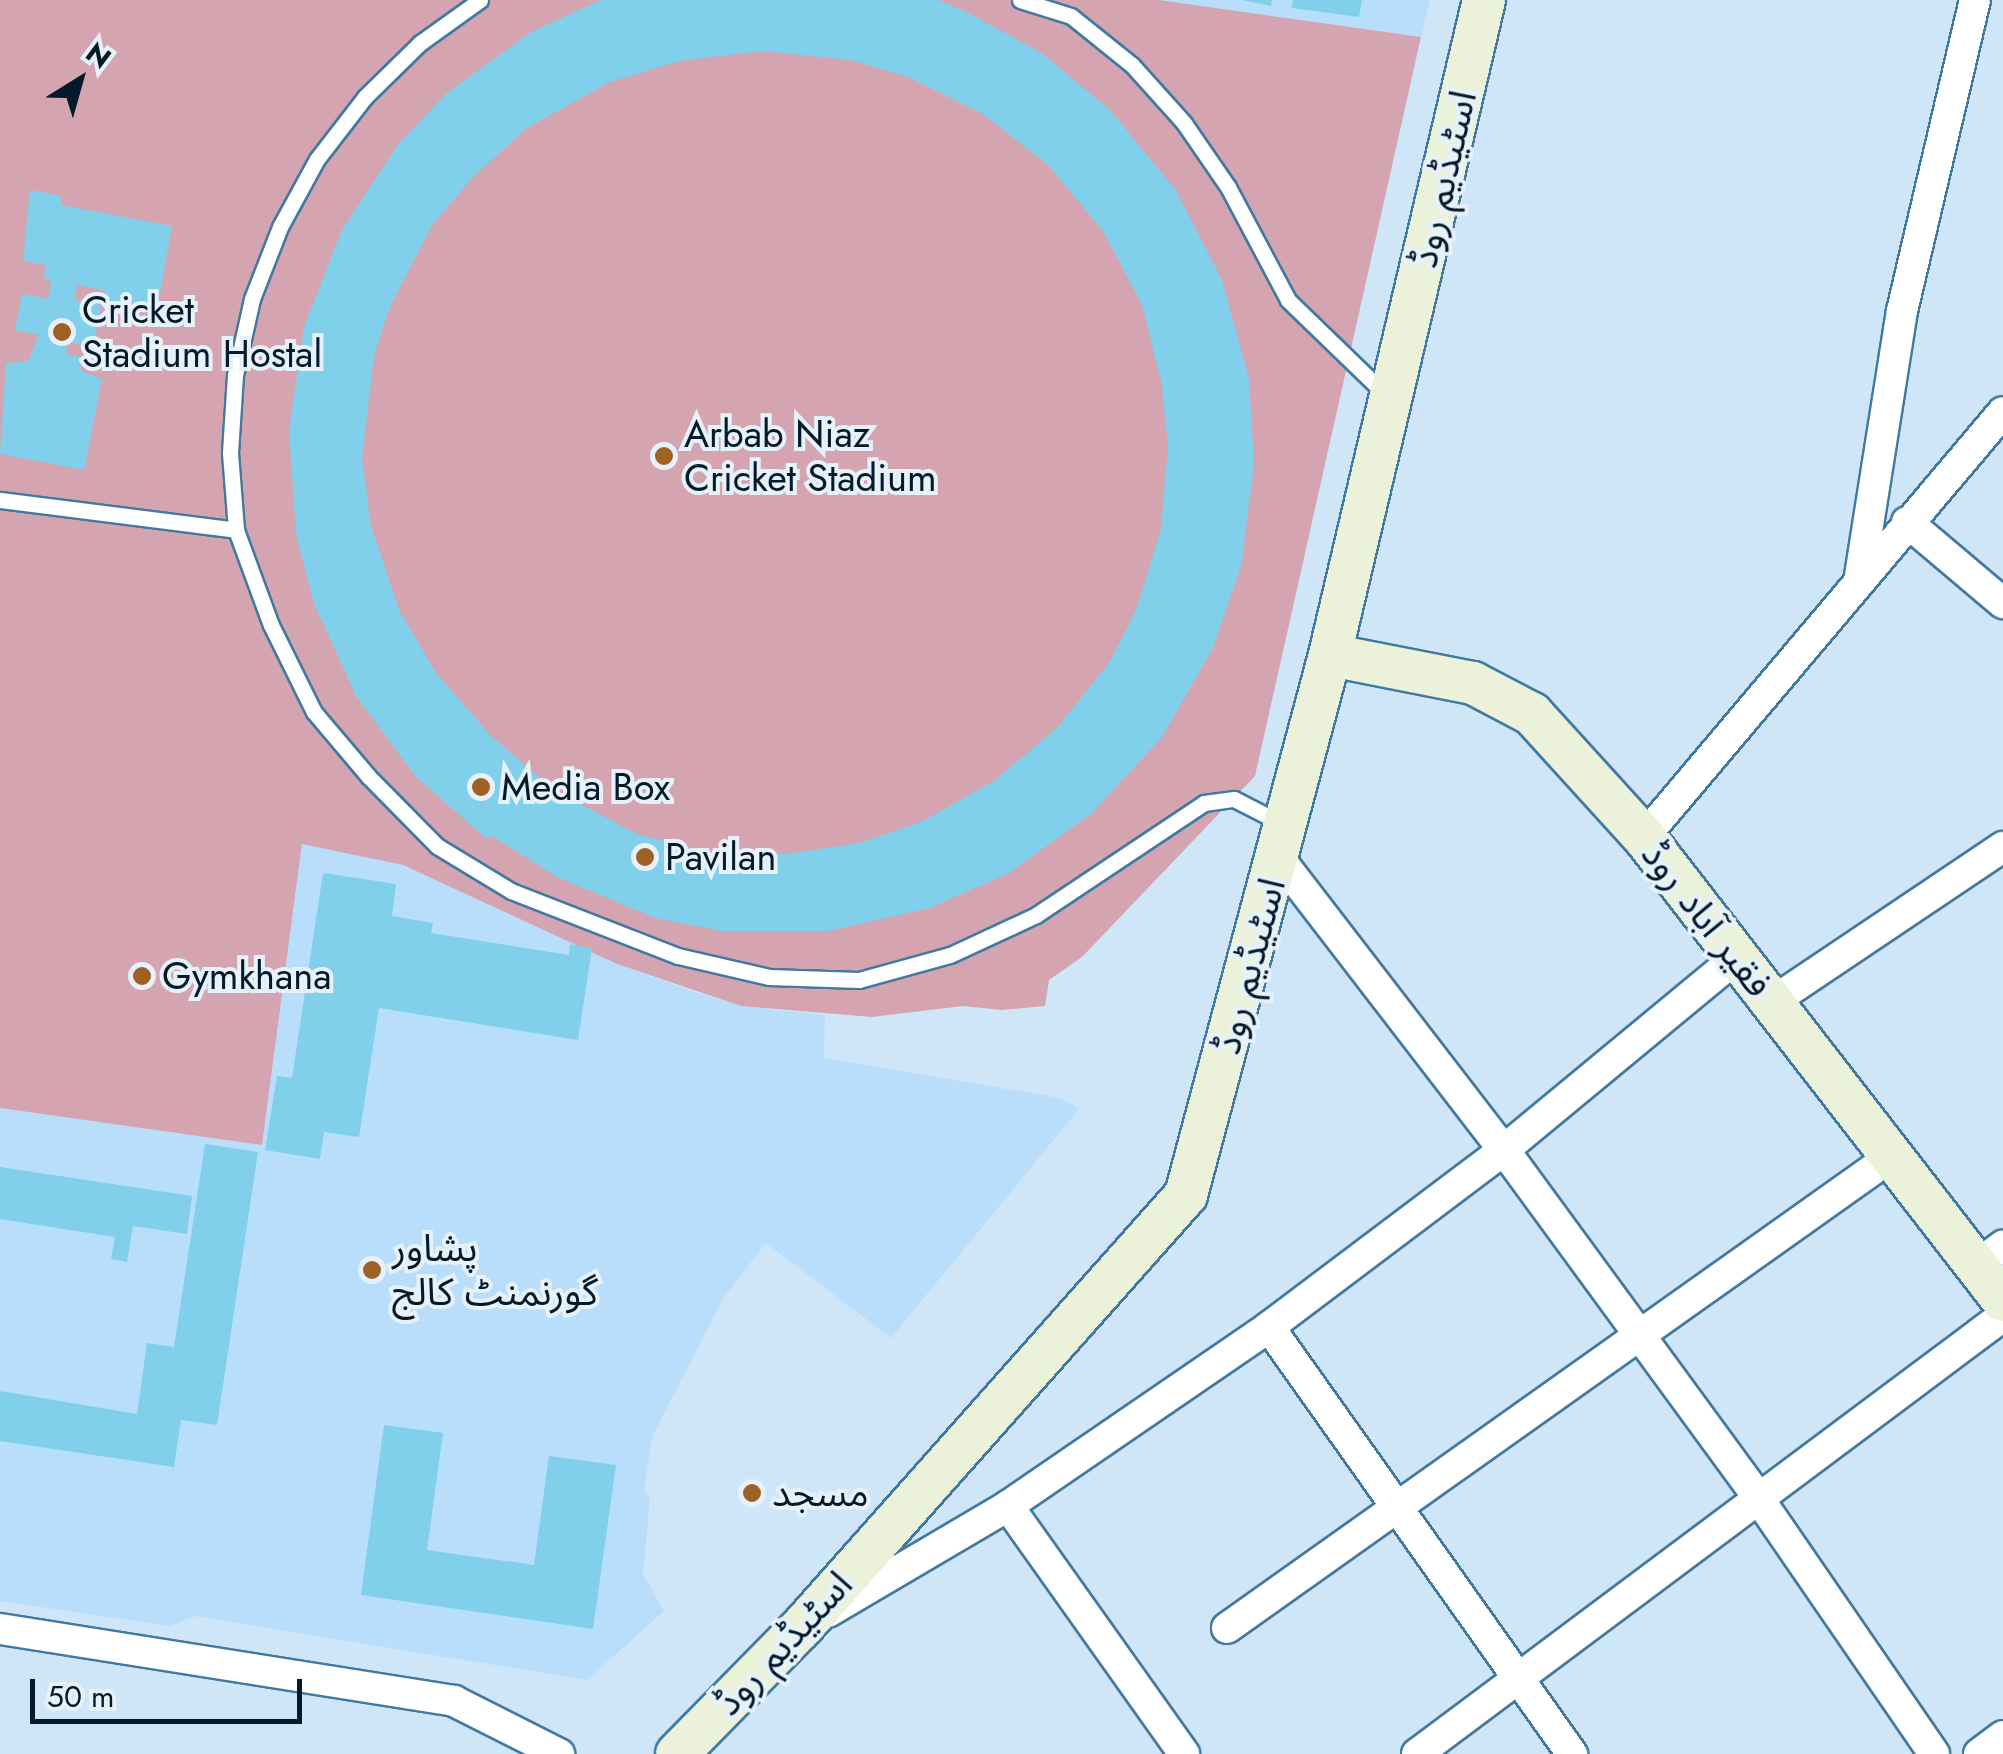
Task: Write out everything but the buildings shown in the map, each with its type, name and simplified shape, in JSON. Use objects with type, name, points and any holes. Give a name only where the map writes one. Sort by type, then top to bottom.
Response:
[{"type":"main road","name":"اسٹیڈیم روڈ","points":[[677,1754],[801,1628],[1186,1195],[1330,655],[1484,0]]},
{"type":"main road","name":"فقیر آباد روڈ","points":[[1330,655],[1473,683],[1532,714],[1644,837],[1892,1156],[1990,1256],[2003,1300]]},
{"type":"street","points":[[1859,582],[1902,311],[1975,0]]},
{"type":"street","points":[[1644,837],[2003,412]]},
{"type":"street","points":[[1907,522],[2003,604]]},
{"type":"street","points":[[1282,841],[1759,1499],[1934,1754]]},
{"type":"street","points":[[1772,1002],[2003,848]]},
{"type":"street","points":[[801,1628],[1008,1506],[1269,1327],[1504,1150],[1737,957]]},
{"type":"street","points":[[1228,1628],[1892,1156]]},
{"type":"street","points":[[1417,1754],[2003,1316]]},
{"type":"street","points":[[1269,1327],[1572,1754]]},
{"type":"street","points":[[1008,1506],[1184,1754]]},
{"type":"street","points":[[0,1629],[454,1701],[559,1754]]},
{"type":"street","points":[[1979,1754],[2003,1736]]},
{"type":"lane","points":[[480,0],[420,43],[364,98],[317,159],[280,227],[252,299],[235,375],[230,452],[236,530],[271,625],[314,712],[437,846],[511,890],[678,956],[769,976],[859,980],[950,955],[1036,915],[1204,804],[1234,799],[1282,841]]},
{"type":"lane","points":[[1020,0],[1071,16],[1132,65],[1184,123],[1228,187],[1288,300],[1392,400]]},
{"type":"lane","points":[[0,500],[236,530]]},
{"type":"shaded area","name":"Arbab Niaz Cricket Stadium","points":[[0,0],[1159,0],[1421,37],[1255,776],[1082,957],[1049,980],[1045,1006],[1002,1010],[963,1006],[872,1017],[741,1006],[617,964],[403,865],[302,844],[262,1145],[0,1108]]},
{"type":"shaded area","points":[[1136,0],[1430,0],[1421,37]]},
{"type":"shaded area","name":"پشاور گورنمنٹ کالج","points":[[302,843],[403,865],[617,964],[695,992],[742,1006],[825,1015],[824,1058],[1060,1098],[1079,1109],[891,1338],[766,1243],[724,1297],[653,1435],[644,1489],[650,1499],[643,1574],[664,1611],[587,1680],[195,1616],[170,1626],[0,1601],[0,1108],[262,1145]]},
{"type":"place","name":"Cricket Stadium Hostal","points":[[62,332]]},
{"type":"place","name":"Arbab Niaz Cricket Stadium","points":[[664,456]]},
{"type":"place","name":"Media Box","points":[[481,787]]},
{"type":"place","name":"Pavilan","points":[[645,857]]},
{"type":"place","name":"Gymkhana","points":[[142,976]]},
{"type":"place","name":"پشاور گورنمنٹ کالج","points":[[372,1270]]},
{"type":"place","name":"مسجد","points":[[752,1493]]}]
